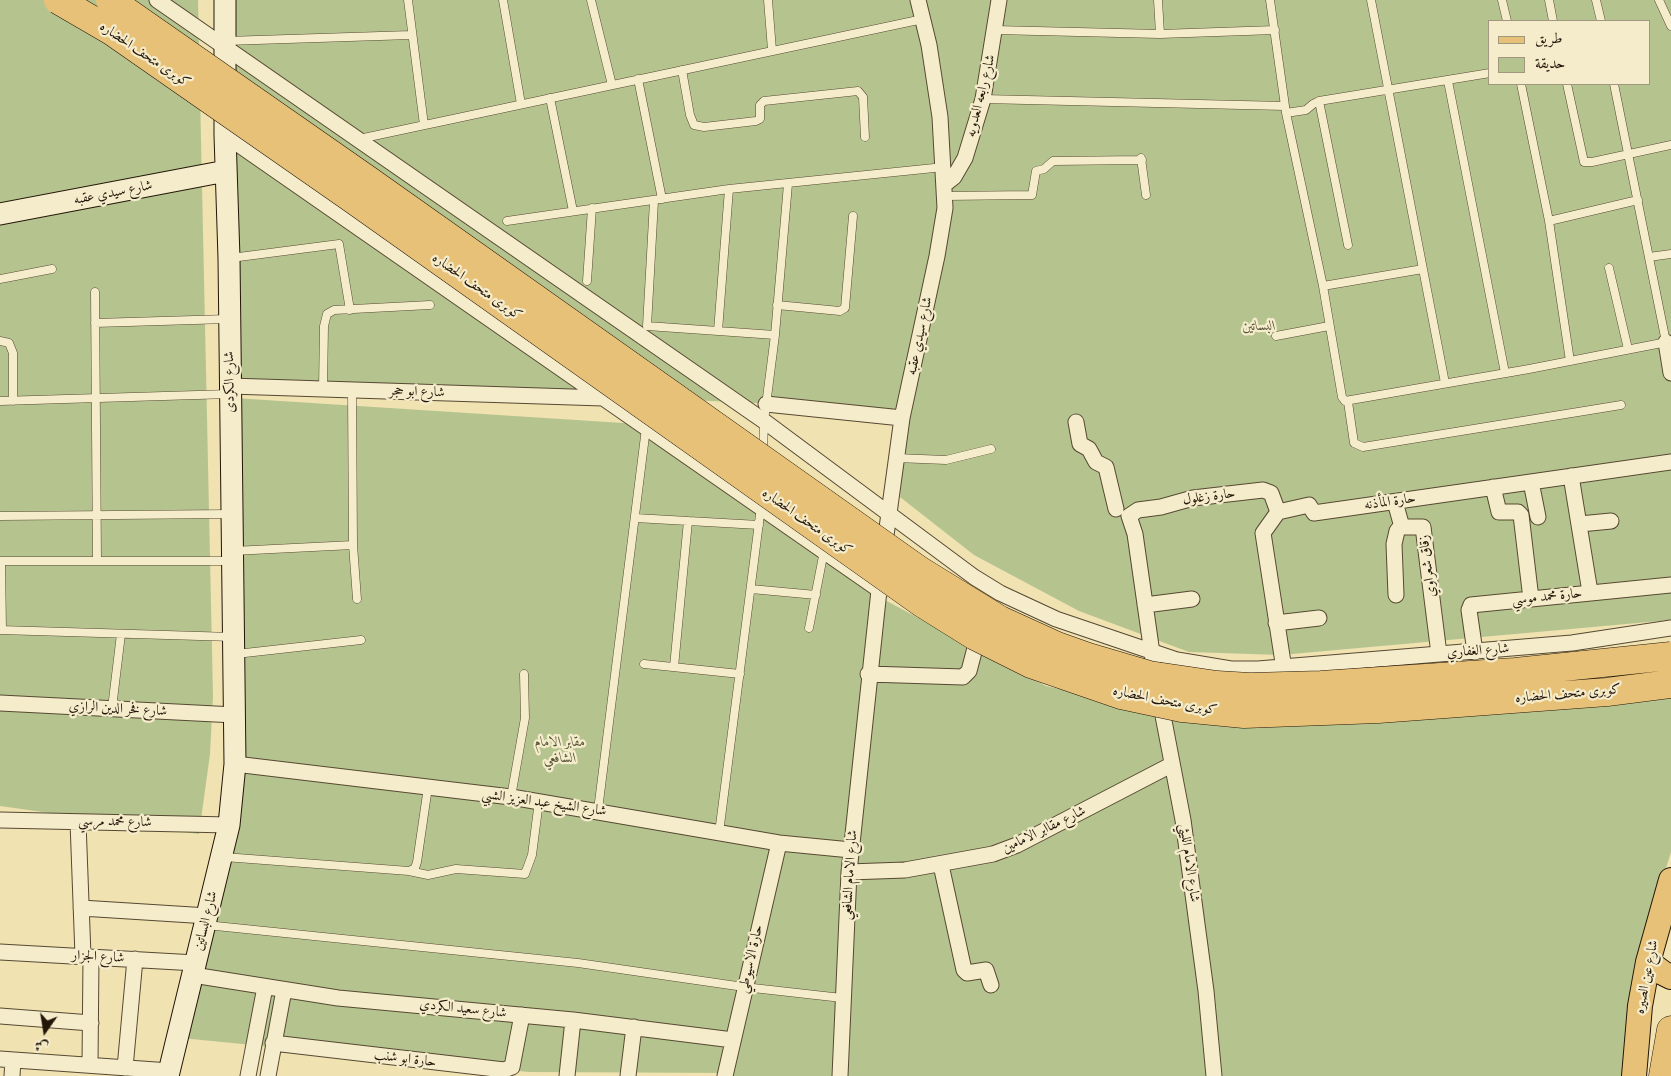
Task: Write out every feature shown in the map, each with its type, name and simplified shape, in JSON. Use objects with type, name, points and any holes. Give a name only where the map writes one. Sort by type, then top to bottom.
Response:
[{"type":"highway","name":"كوبرى متحف الحضاره","points":[[58,0],[113,32],[338,188],[922,603],[975,636],[1031,664],[1083,684],[1128,697],[1182,708],[1244,714],[1378,709],[1671,686]]},
{"type":"highway","name":"كوبرى متحف الحضاره","points":[[110,0],[919,570],[1000,620],[1058,646],[1149,675],[1217,685],[1250,687],[1322,685],[1515,672],[1671,656]]},
{"type":"highway","points":[[1663,1076],[1671,1030]]},
{"type":"main road","name":"شارع عين الصيره","points":[[1634,1076],[1640,1006],[1648,962],[1671,880]]},
{"type":"main road","points":[[1648,962],[1662,973],[1671,977]]},
{"type":"street","name":"شارع الغفاري","points":[[157,0],[224,44],[359,138],[480,226],[764,421],[889,515],[1000,594],[1056,619],[1177,660],[1231,669],[1284,669],[1572,643],[1671,628]]},
{"type":"street","name":"شارع الكردى","points":[[225,0],[225,135],[229,258],[235,764]]},
{"type":"street","name":"شارع سيدي عقبه","points":[[868,674],[902,418],[941,240],[945,190],[940,116],[918,0]]},
{"type":"street","name":"شارع رابعه العدويه","points":[[945,190],[965,158],[982,99],[999,0]]},
{"type":"street","points":[[225,135],[912,612],[975,648],[1024,670],[1074,688],[1162,710],[1252,721],[1312,721],[1527,704],[1671,686]]},
{"type":"street","name":"شارع سيدي عقبه","points":[[0,214],[226,171]]},
{"type":"street","points":[[449,290],[480,226]]},
{"type":"street","points":[[463,300],[480,226]]},
{"type":"street","points":[[1668,341],[1671,373]]},
{"type":"street","name":"شارع ابو حجر","points":[[230,390],[323,389],[603,398]]},
{"type":"street","points":[[766,404],[902,418]]},
{"type":"street","points":[[1076,422],[1080,444],[1089,449],[1096,462],[1106,467],[1116,512],[1135,534],[1152,652]]},
{"type":"street","name":"حارة المأذنه","points":[[1278,512],[1309,505],[1314,514],[1671,462]]},
{"type":"street","points":[[1571,476],[1590,592]]},
{"type":"street","points":[[1531,482],[1538,517]]},
{"type":"street","points":[[1493,488],[1499,512],[1518,512],[1521,515],[1531,599]]},
{"type":"street","name":"حارة زغلول","points":[[1116,512],[1161,508],[1177,502],[1263,490],[1271,493],[1278,512]]},
{"type":"street","name":"زقاق شعراوي","points":[[1396,502],[1401,526],[1423,527],[1439,654]]},
{"type":"street","points":[[1278,512],[1263,532],[1284,669]]},
{"type":"street","points":[[1580,524],[1611,521]]},
{"type":"street","points":[[1396,595],[1394,537],[1401,526]]},
{"type":"street","name":"حارة محمد موسي","points":[[1475,652],[1469,610],[1471,605],[1671,584]]},
{"type":"street","points":[[1145,605],[1192,599]]},
{"type":"street","points":[[1276,623],[1319,618]]},
{"type":"street","points":[[868,674],[963,677],[969,671],[975,648]]},
{"type":"street","name":"شارع الامام الليثي","points":[[1152,652],[1171,765],[1183,820],[1206,991],[1214,1076]]},
{"type":"street","name":"شارع الامام الشافعي","points":[[840,1076],[848,872],[868,674]]},
{"type":"street","name":"شارع فخر الدين الرازي","points":[[0,702],[235,715]]},
{"type":"street","name":"شارع الشيخ عبد العزيز الشبي","points":[[235,764],[511,797],[598,810],[779,843],[851,850]]},
{"type":"street","name":"شارع البساتين","points":[[169,1073],[229,825],[235,764]]},
{"type":"street","name":"شارع مقاابر الامامين","points":[[848,872],[905,870],[941,865],[993,854],[1017,845],[1171,765]]},
{"type":"street","name":"شارع محمد مرسي","points":[[0,820],[229,825]]},
{"type":"street","points":[[78,822],[81,908],[87,957],[91,1023],[90,1065]]},
{"type":"street","name":"حارة الاسيوطي","points":[[725,1076],[744,987],[779,843]]},
{"type":"street","points":[[941,865],[964,970],[967,974],[986,970],[991,985]]},
{"type":"street","points":[[81,908],[207,920]]},
{"type":"street","name":"شارع الجزار","points":[[0,952],[135,959],[195,969]]},
{"type":"street","points":[[126,1068],[135,959]]},
{"type":"street","name":"شارع سعيد الكردي","points":[[195,969],[264,987],[338,998],[573,1020],[733,1040]]},
{"type":"street","points":[[248,1076],[264,987]]},
{"type":"street","points":[[268,1076],[284,990]]},
{"type":"street","name":"حارة ابو شنب","points":[[273,1043],[504,1070],[512,1067],[522,1015]]},
{"type":"street","points":[[0,1016],[91,1023]]},
{"type":"street","points":[[567,1076],[573,1020]]},
{"type":"street","points":[[628,1076],[634,1027]]},
{"type":"street","points":[[12,1076],[6,1060],[90,1065],[169,1073]]},
{"type":"lane","points":[[408,0],[424,125]]},
{"type":"lane","points":[[503,0],[522,104]]},
{"type":"lane","points":[[591,0],[612,85]]},
{"type":"lane","points":[[768,0],[772,50]]},
{"type":"lane","points":[[1158,0],[1160,34]]},
{"type":"lane","points":[[1270,0],[1285,110],[1322,286],[1342,397],[1348,402],[1354,443],[1363,447],[1621,405]]},
{"type":"lane","points":[[1371,0],[1445,383]]},
{"type":"lane","points":[[1502,0],[1507,20]]},
{"type":"lane","points":[[1548,0],[1553,20]]},
{"type":"lane","points":[[1596,0],[1601,20]]},
{"type":"lane","points":[[1659,0],[1671,26]]},
{"type":"lane","points":[[359,138],[923,19]]},
{"type":"lane","points":[[995,30],[1160,34],[1274,30]]},
{"type":"lane","points":[[224,44],[411,35]]},
{"type":"lane","points":[[682,70],[690,116],[694,126],[704,127],[756,121],[760,119],[760,105],[764,101],[858,91],[863,96],[865,136]]},
{"type":"lane","points":[[982,99],[1306,110],[1319,101],[1488,73]]},
{"type":"lane","points":[[638,79],[658,200],[646,326],[775,335]]},
{"type":"lane","points":[[1448,81],[1505,373]]},
{"type":"lane","points":[[1521,85],[1549,221],[1570,361]]},
{"type":"lane","points":[[1567,85],[1584,162],[1671,145]]},
{"type":"lane","points":[[1348,402],[1668,341],[1614,85]]},
{"type":"lane","points":[[550,98],[573,211]]},
{"type":"lane","points":[[1319,101],[1348,245]]},
{"type":"lane","points":[[945,190],[1032,195],[1035,190],[1036,170],[1044,169],[1053,161],[1142,159],[1146,195]]},
{"type":"lane","points":[[507,221],[730,189],[944,167]]},
{"type":"lane","points":[[762,469],[764,421],[775,335],[788,184]]},
{"type":"lane","points":[[718,331],[730,189]]},
{"type":"lane","points":[[1549,221],[1638,200]]},
{"type":"lane","points":[[588,281],[592,208]]},
{"type":"lane","points":[[777,305],[840,311],[845,308],[853,216]]},
{"type":"lane","points":[[229,258],[339,244],[350,310]]},
{"type":"lane","points":[[1649,257],[1671,254]]},
{"type":"lane","points":[[0,279],[52,268]]},
{"type":"lane","points":[[1609,268],[1628,350]]},
{"type":"lane","points":[[1322,286],[1423,269]]},
{"type":"lane","points":[[95,292],[97,561]]},
{"type":"lane","points":[[323,389],[324,320],[330,312],[430,306]]},
{"type":"lane","points":[[95,324],[229,319]]},
{"type":"lane","points":[[1276,336],[1329,326]]},
{"type":"lane","points":[[0,341],[9,344],[13,353],[13,401]]},
{"type":"lane","points":[[0,401],[96,400],[230,390]]},
{"type":"lane","points":[[352,390],[354,546],[357,600]]},
{"type":"lane","points":[[598,810],[646,428]]},
{"type":"lane","points":[[896,458],[946,460],[991,449]]},
{"type":"lane","points":[[719,833],[760,525],[762,478]]},
{"type":"lane","points":[[0,516],[232,514]]},
{"type":"lane","points":[[635,518],[760,525]]},
{"type":"lane","points":[[674,667],[688,521]]},
{"type":"lane","points":[[354,546],[233,556],[97,561],[0,561],[1,630],[120,634],[233,645],[361,640]]},
{"type":"lane","points":[[809,628],[824,551]]},
{"type":"lane","points":[[751,589],[816,594]]},
{"type":"lane","points":[[112,708],[120,634]]},
{"type":"lane","points":[[644,664],[740,674]]},
{"type":"lane","points":[[511,797],[525,718],[524,674]]},
{"type":"lane","points":[[409,871],[415,868],[417,862],[428,787]]},
{"type":"lane","points":[[222,857],[409,871],[428,875],[456,869],[525,874],[532,855],[539,801]]},
{"type":"lane","points":[[207,920],[461,952],[578,962],[744,987],[842,998]]},
{"type":"green space","points":[[0,0],[198,0],[213,696],[210,754],[199,834],[0,806]]},
{"type":"green space","name":"البساتين","points":[[230,0],[1671,0],[1671,620],[1281,655],[1189,652],[1079,611],[974,555],[900,497],[908,410],[232,379]]},
{"type":"green space","name":"مقابر الامام الشافعي","points":[[234,398],[654,425],[835,551],[866,590],[1046,686],[1143,708],[1671,696],[1671,852],[1640,952],[1630,1076],[732,1076],[730,1073],[529,1072],[181,1038],[233,818]]}]
